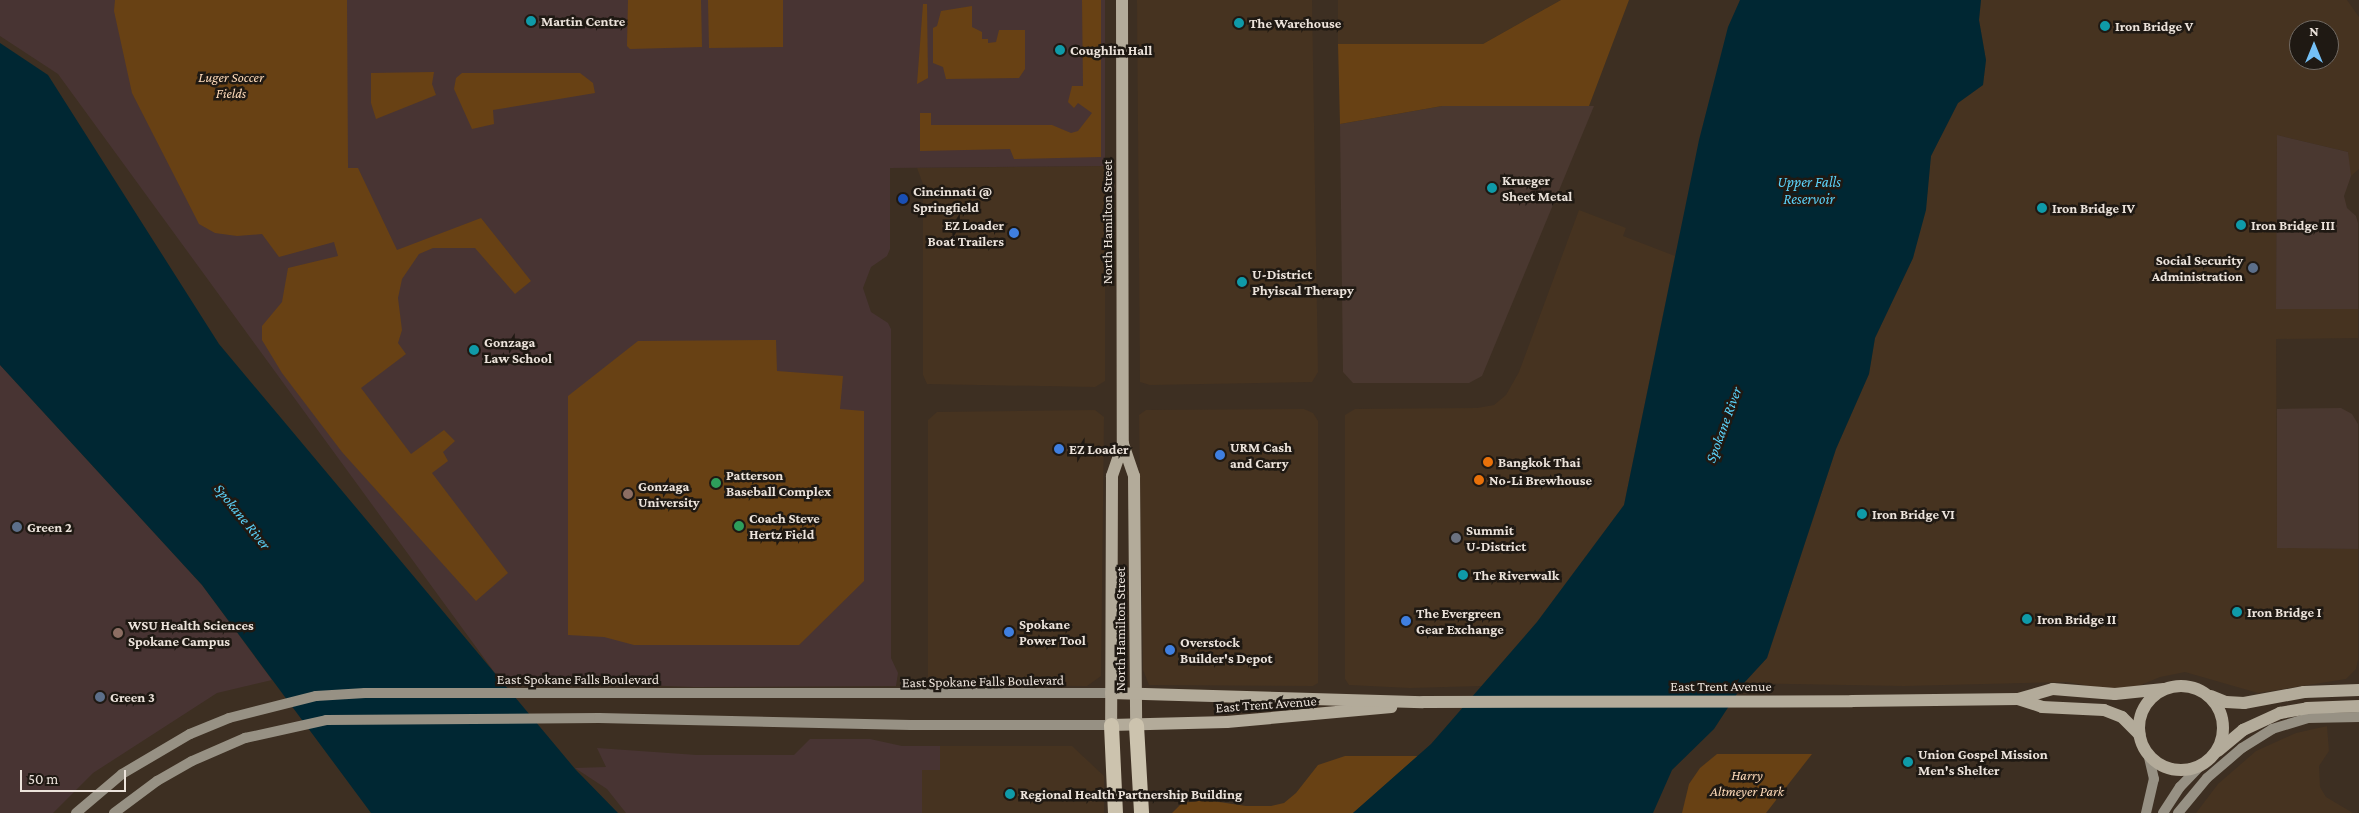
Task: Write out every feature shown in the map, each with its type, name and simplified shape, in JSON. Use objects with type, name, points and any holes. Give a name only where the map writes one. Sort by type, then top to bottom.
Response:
[{"type":"highway","points":[[1111,725],[1115,813]]},
{"type":"highway","points":[[1136,725],[1141,813]]},
{"type":"main road","name":"North Hamilton Street","points":[[1122,0],[1123,444],[1134,476],[1136,725]]},
{"type":"main road","name":"North Hamilton Street","points":[[1111,725],[1112,476],[1123,444]]},
{"type":"main road","points":[[2146,813],[2154,779],[2148,754],[2140,735],[2142,713],[2151,699],[2164,689],[2186,686],[2226,702],[2244,703],[2304,692],[2359,690]]},
{"type":"main road","name":"East Trent Avenue","points":[[1111,694],[1428,702],[1775,701],[2018,699],[2053,688],[2115,694],[2164,689]]},
{"type":"main road","name":"East Spokane Falls Boulevard","points":[[76,813],[142,761],[190,734],[229,718],[291,701],[341,694],[1111,694]]},
{"type":"main road","points":[[2206,694],[2218,706],[2223,721],[2223,737],[2216,752]]},
{"type":"main road","name":"East Trent Avenue","points":[[2018,699],[2042,707],[2104,710],[2122,717],[2140,735]]},
{"type":"main road","name":"East Trent Avenue","points":[[1111,725],[1331,715],[1428,702]]},
{"type":"main road","points":[[2163,813],[2180,787],[2200,766],[2243,730],[2280,712],[2307,708],[2359,706]]},
{"type":"main road","points":[[2178,813],[2207,778],[2249,743],[2272,728],[2307,718],[2359,717]]},
{"type":"main road","points":[[114,813],[157,780],[192,760],[245,738],[286,726],[351,718],[599,718],[911,725],[1111,725]]},
{"type":"main road","points":[[2148,754],[2172,769],[2200,766]]},
{"type":"shaded area","name":"Gonzaga University","points":[[0,0],[1105,0],[1105,166],[890,168],[890,249],[887,256],[871,267],[863,288],[871,312],[888,323],[891,329],[891,658],[898,673],[896,686],[694,687],[500,680],[58,74],[0,36]]},
{"type":"shaded area","points":[[1137,0],[1312,0],[1318,372],[1312,382],[1150,385],[1140,382]]},
{"type":"shaded area","points":[[1338,0],[1561,0],[1483,44],[1338,44]]},
{"type":"shaded area","points":[[1981,0],[2347,0],[2359,17],[2359,169],[2351,176],[2349,173],[2348,152],[2277,135],[2276,309],[2358,309],[2358,338],[2276,339],[2277,547],[2358,549],[2358,660],[2356,669],[2346,679],[2258,693],[2185,672],[2160,677],[2134,688],[2102,688],[2067,682],[1904,686],[1744,683],[1767,658],[1836,449],[1869,374],[1875,338],[1913,258],[1928,190],[1927,171],[1931,156],[1958,103],[1983,85],[1986,60],[1979,20]]},
{"type":"shaded area","points":[[1442,106],[1594,106],[1482,376],[1469,383],[1353,383],[1343,372],[1340,124]]},
{"type":"shaded area","points":[[2277,135],[2348,152],[2351,176],[2344,196],[2347,208],[2356,216],[2358,223],[2358,309],[2276,309]]},
{"type":"shaded area","points":[[1105,166],[1105,381],[1095,387],[927,384],[923,375],[923,184],[917,168]]},
{"type":"shaded area","points":[[1579,210],[1626,228],[1623,236],[1675,256],[1624,505],[1537,622],[1482,686],[1410,688],[1349,685],[1345,679],[1345,415],[1355,409],[1477,408],[1494,405],[1506,395],[1519,372]]},
{"type":"shaded area","name":"WSU Health Sciences Spokane Campus","points":[[0,365],[202,585],[272,680],[217,693],[93,773],[53,813],[0,813]]},
{"type":"shaded area","points":[[2341,408],[2352,414],[2358,424],[2358,549],[2277,548],[2277,409]]},
{"type":"shaded area","points":[[1304,409],[1313,413],[1318,421],[1318,683],[1313,686],[1149,685],[1143,670],[1139,415],[1146,410]]},
{"type":"shaded area","points":[[1095,410],[1104,417],[1101,676],[1087,686],[932,685],[928,677],[928,420],[937,412]]},
{"type":"shaded area","points":[[2327,726],[2329,751],[2319,766],[2320,787],[2326,797],[2353,813],[2196,813],[2218,784],[2256,751],[2296,733]]},
{"type":"shaded area","points":[[810,739],[870,739],[902,746],[940,746],[940,770],[922,770],[922,813],[626,813],[607,789],[575,768],[606,767],[597,748],[697,755],[794,755]]},
{"type":"shaded area","points":[[940,746],[1072,746],[1104,776],[1104,813],[922,813],[922,770],[939,770]]},
{"type":"green space","name":"Luger Soccer Fields","points":[[115,0],[347,0],[348,168],[358,168],[397,250],[481,218],[531,281],[515,294],[475,248],[433,248],[419,254],[402,279],[398,298],[402,330],[398,343],[406,354],[361,388],[411,454],[444,430],[455,441],[443,452],[448,461],[432,473],[508,573],[476,601],[342,452],[282,373],[262,340],[262,326],[282,302],[288,268],[338,256],[334,242],[279,257],[262,234],[237,236],[215,233],[199,224],[132,93],[114,11]]},
{"type":"green space","points":[[628,0],[701,0],[702,47],[630,49],[627,46]]},
{"type":"green space","points":[[708,0],[783,0],[783,47],[709,48]]},
{"type":"green space","points":[[1082,0],[1101,0],[1101,157],[1014,159],[1010,149],[920,151],[920,113],[931,113],[931,125],[1052,125],[1071,133],[1078,131],[1092,113],[1078,103],[1074,108],[1068,102],[1072,86],[1083,86]]},
{"type":"green space","points":[[1561,0],[1629,0],[1589,106],[1442,106],[1340,124],[1338,44],[1483,44]]},
{"type":"green space","points":[[923,4],[927,4],[928,78],[917,84]]},
{"type":"green space","points":[[972,6],[972,27],[982,32],[982,39],[988,39],[988,43],[996,42],[999,30],[1025,30],[1025,69],[1019,78],[946,79],[943,67],[933,63],[933,28],[937,26],[941,11]]},
{"type":"green space","points":[[434,72],[432,84],[436,95],[376,119],[371,103],[371,73]]},
{"type":"green space","points":[[462,73],[580,73],[593,83],[595,93],[493,110],[494,124],[472,129],[454,89],[456,78]]},
{"type":"green space","name":"Patterson Baseball Complex","points":[[776,340],[777,371],[843,376],[840,409],[864,411],[864,581],[799,645],[634,645],[604,637],[568,635],[568,396],[638,341]]},
{"type":"green space","name":"Harry Altmeyer Park","points":[[1717,754],[1812,754],[1766,813],[1682,813],[1689,784],[1700,768]]},
{"type":"green space","points":[[1345,756],[1418,756],[1353,813],[1172,813],[1182,803],[1206,800],[1246,806],[1271,806],[1284,803],[1296,793],[1318,765]]},
{"type":"water","name":"Upper Falls Reservoir","points":[[1740,0],[1981,0],[1979,20],[1986,60],[1983,85],[1958,103],[1931,156],[1926,210],[1913,258],[1875,338],[1869,374],[1836,449],[1767,658],[1744,683],[1714,729],[1672,770],[1653,813],[1353,813],[1431,744],[1537,622],[1624,505],[1699,140],[1728,27]]},
{"type":"water","name":"Spokane River","points":[[0,43],[48,75],[219,344],[576,770],[618,813],[371,813],[202,585],[0,365]]},
{"type":"place","name":"Martin Centre","points":[[531,21]]},
{"type":"place","name":"The Warehouse","points":[[1239,23]]},
{"type":"place","name":"Iron Bridge V","points":[[2105,26]]},
{"type":"place","name":"Coughlin Hall","points":[[1060,50]]},
{"type":"place","name":"Krueger Sheet Metal","points":[[1492,188]]},
{"type":"place","name":"Cincinnati @ Springfield","points":[[903,199]]},
{"type":"place","name":"Iron Bridge IV","points":[[2042,208]]},
{"type":"place","name":"Iron Bridge III","points":[[2241,225]]},
{"type":"place","name":"EZ Loader Boat Trailers","points":[[1014,233]]},
{"type":"place","name":"Social Security Administration","points":[[2253,268]]},
{"type":"place","name":"U-District Phyiscal Therapy","points":[[1242,282]]},
{"type":"place","name":"Gonzaga Law School","points":[[474,350]]},
{"type":"place","name":"EZ Loader","points":[[1059,449]]},
{"type":"place","name":"URM Cash and Carry","points":[[1220,455]]},
{"type":"place","name":"Bangkok Thai","points":[[1488,462]]},
{"type":"place","name":"No-Li Brewhouse","points":[[1479,480]]},
{"type":"place","name":"Patterson Baseball Complex","points":[[716,483]]},
{"type":"place","name":"Gonzaga University","points":[[628,494]]},
{"type":"place","name":"Iron Bridge VI","points":[[1862,514]]},
{"type":"place","name":"Coach Steve Hertz Field","points":[[739,526]]},
{"type":"place","name":"Green 2","points":[[17,527]]},
{"type":"place","name":"Summit U-District","points":[[1456,538]]},
{"type":"place","name":"The Riverwalk","points":[[1463,575]]},
{"type":"place","name":"Iron Bridge I","points":[[2237,612]]},
{"type":"place","name":"Iron Bridge II","points":[[2027,619]]},
{"type":"place","name":"The Evergreen Gear Exchange","points":[[1406,621]]},
{"type":"place","name":"Spokane Power Tool","points":[[1009,632]]},
{"type":"place","name":"WSU Health Sciences Spokane Campus","points":[[118,633]]},
{"type":"place","name":"Overstock Builder's Depot","points":[[1170,650]]},
{"type":"place","name":"Green 3","points":[[100,697]]},
{"type":"place","name":"Union Gospel Mission Men's Shelter","points":[[1908,762]]},
{"type":"place","name":"Regional Health Partnership Building","points":[[1010,794]]}]
